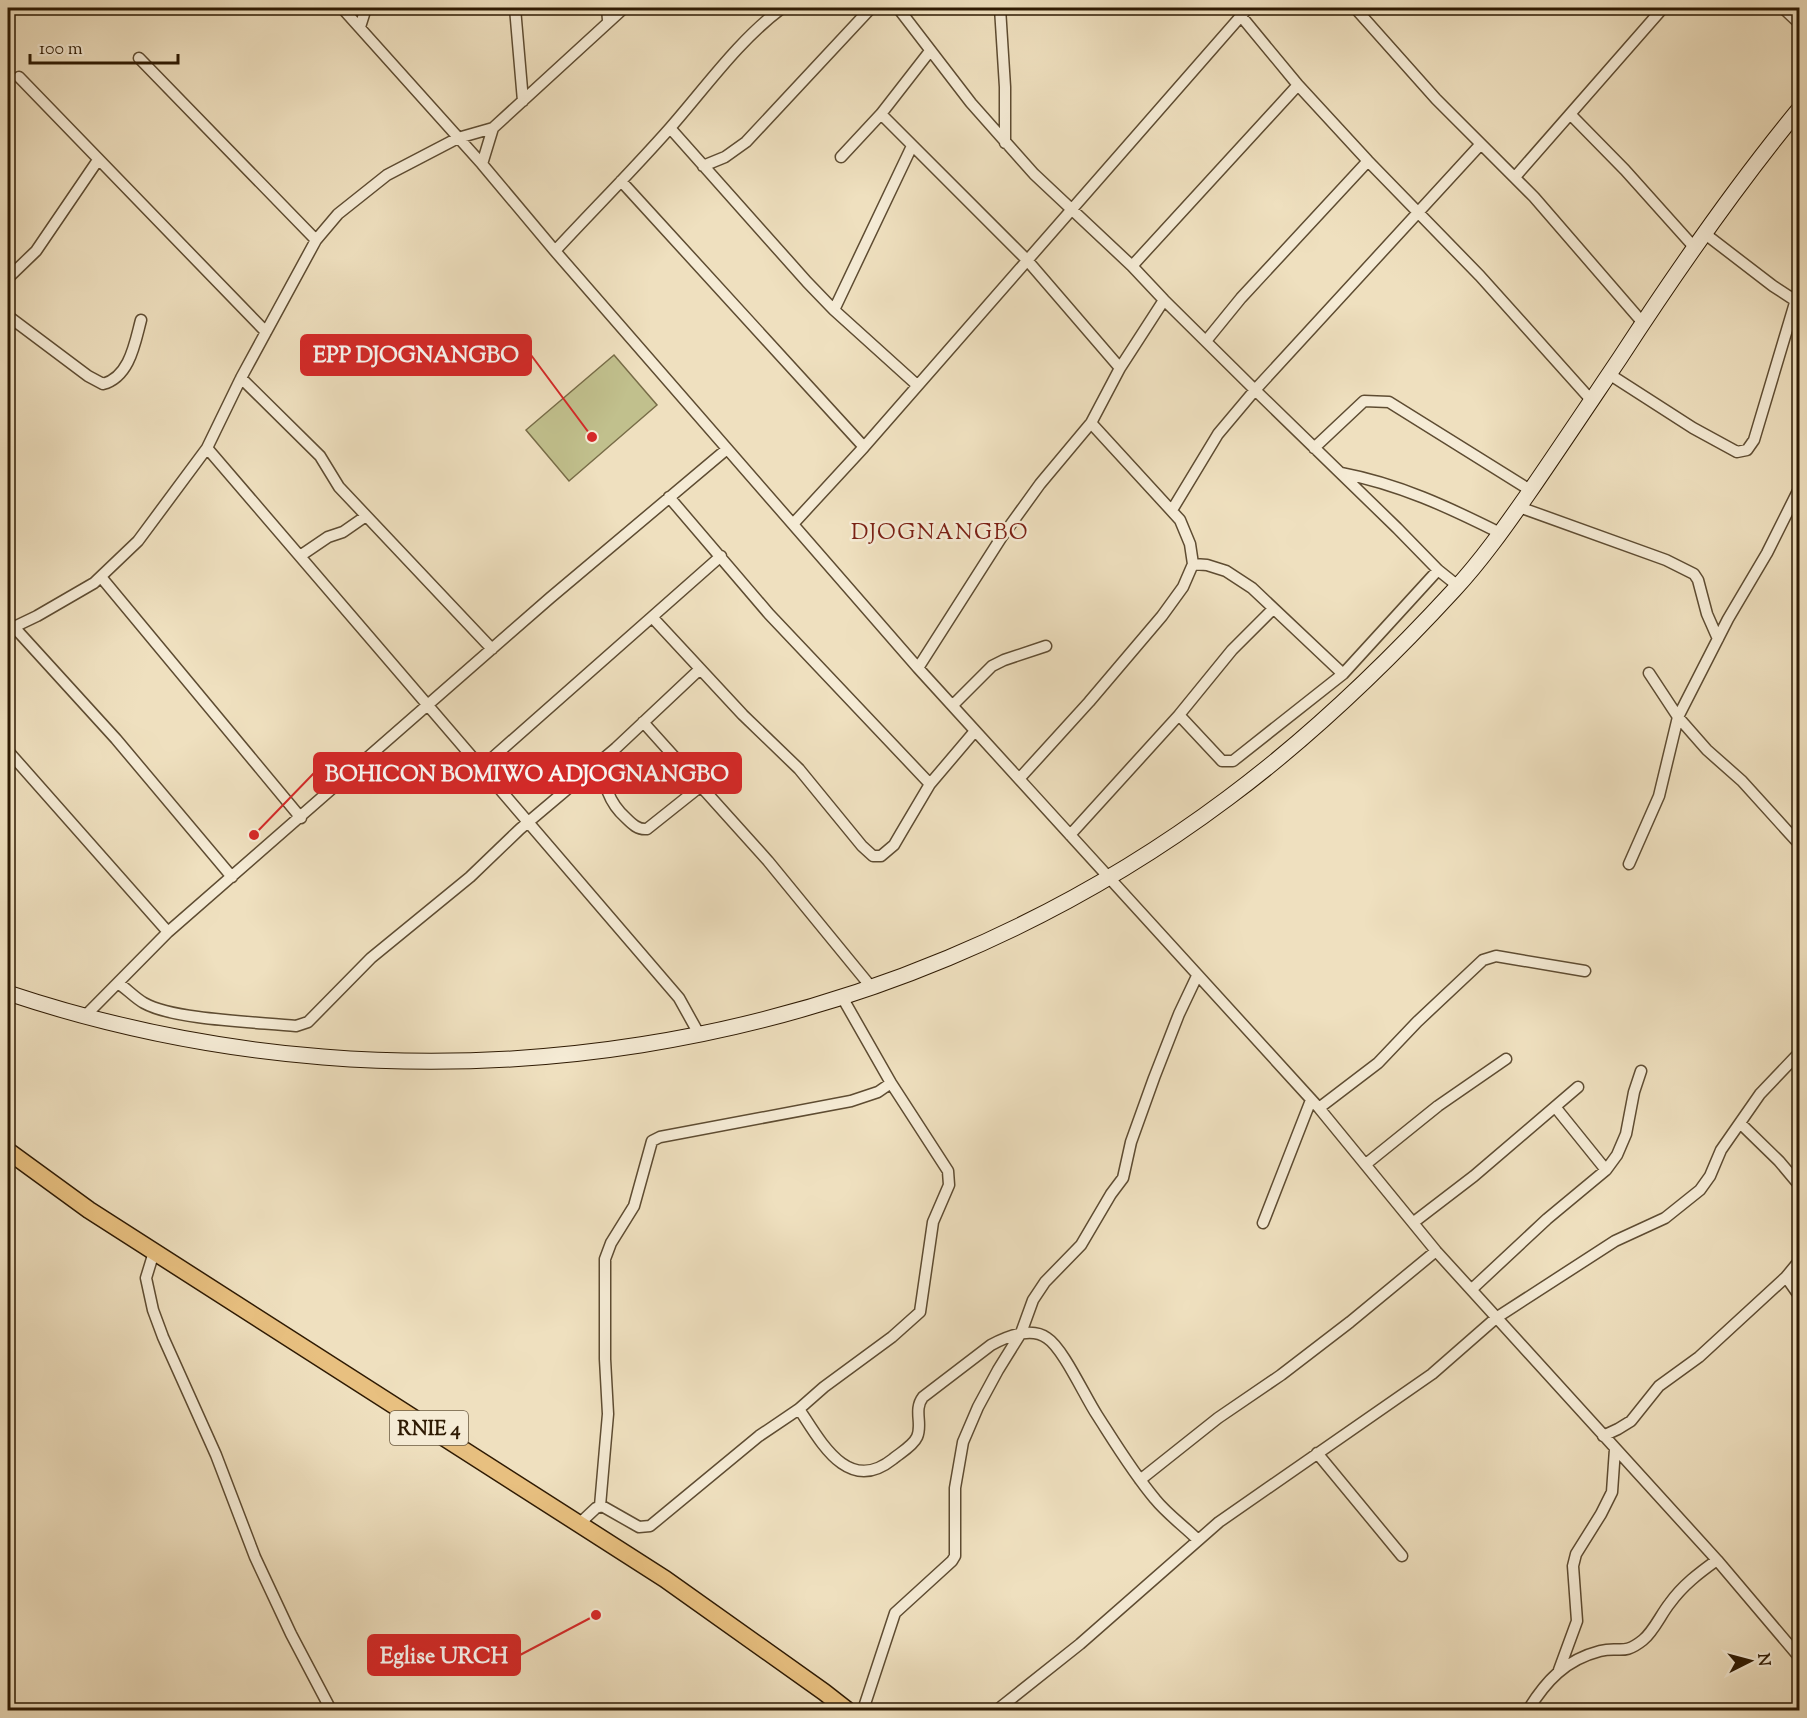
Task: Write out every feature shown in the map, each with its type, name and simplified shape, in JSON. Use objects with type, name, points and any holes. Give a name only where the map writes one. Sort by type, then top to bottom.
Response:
[{"type":"main road","points":[[8,993],[85,1016],[193,1041],[332,1059],[492,1061],[544,1058],[699,1034],[756,1021],[872,988],[1003,933],[1108,878],[1225,800],[1349,697],[1458,586],[1519,507],[1704,233],[1772,140],[1797,118]]},
{"type":"main road","name":"RNIE 4","points":[[8,1151],[88,1210],[665,1579],[848,1710]]},
{"type":"street","points":[[342,8],[482,164],[555,252],[918,668],[1315,1104],[1436,1251],[1717,1560],[1800,1658]]},
{"type":"street","points":[[360,27],[366,8]]},
{"type":"street","points":[[515,8],[523,100]]},
{"type":"street","points":[[607,8],[608,20]]},
{"type":"street","points":[[232,877],[116,739],[11,628],[94,583],[138,541],[207,448],[241,378],[316,240],[338,214],[387,175],[458,138],[493,128],[608,20],[624,8]]},
{"type":"street","points":[[555,252],[670,128],[734,53],[782,8]]},
{"type":"street","points":[[704,166],[725,157],[746,142],[871,8]]},
{"type":"street","points":[[898,8],[1005,143],[1438,570],[1458,586]]},
{"type":"street","points":[[1000,8],[1005,87],[1005,143]]},
{"type":"street","points":[[1515,177],[1663,8]]},
{"type":"street","points":[[1783,8],[1800,24]]},
{"type":"street","points":[[1360,9],[1436,99],[1480,145],[1515,177],[1643,324]]},
{"type":"street","points":[[792,524],[864,447],[1244,12],[1298,85],[1480,276],[1592,401]]},
{"type":"street","points":[[841,157],[881,114],[930,51]]},
{"type":"street","points":[[139,58],[316,240]]},
{"type":"street","points":[[19,77],[266,332]]},
{"type":"street","points":[[1132,266],[1298,85]]},
{"type":"street","points":[[881,114],[1027,260],[1120,368]]},
{"type":"street","points":[[1570,115],[1625,170],[1694,247]]},
{"type":"street","points":[[482,164],[493,128]]},
{"type":"street","points":[[670,128],[834,310],[917,385]]},
{"type":"street","points":[[1172,510],[1218,434],[1255,390],[1480,145]]},
{"type":"street","points":[[834,310],[912,146]]},
{"type":"street","points":[[8,278],[36,251],[98,160]]},
{"type":"street","points":[[1206,341],[1241,298],[1368,161]]},
{"type":"street","points":[[621,181],[864,447]]},
{"type":"street","points":[[1704,233],[1797,302]]},
{"type":"street","points":[[1609,374],[1693,428],[1737,452],[1747,450],[1754,440],[1800,286]]},
{"type":"street","points":[[918,668],[1001,538],[1040,484],[1091,423],[1120,368],[1164,300]]},
{"type":"street","points":[[8,316],[88,376],[103,384],[110,382],[127,364],[141,320]]},
{"type":"street","points":[[241,378],[320,456],[339,487],[492,649]]},
{"type":"street","points":[[1314,448],[1364,401],[1389,402],[1530,490]]},
{"type":"street","points":[[1019,778],[1096,694],[1162,616],[1183,587],[1193,564],[1185,529],[1172,510],[1091,423]]},
{"type":"street","points":[[207,448],[679,998],[699,1034]]},
{"type":"street","points":[[85,1016],[168,932],[492,649],[727,448]]},
{"type":"street","points":[[1341,473],[1374,480],[1446,506],[1500,534]]},
{"type":"street","points":[[1629,864],[1659,796],[1678,717],[1718,639],[1797,502],[1800,487]]},
{"type":"street","points":[[669,497],[769,614],[930,784]]},
{"type":"street","points":[[1519,507],[1665,560],[1694,574],[1718,639]]},
{"type":"street","points":[[300,556],[366,516]]},
{"type":"street","points":[[482,767],[721,556]]},
{"type":"street","points":[[1193,564],[1207,565],[1238,577],[1343,674]]},
{"type":"street","points":[[1179,715],[1222,761],[1233,761],[1343,674],[1438,570]]},
{"type":"street","points":[[101,577],[301,818]]},
{"type":"street","points":[[1070,836],[1179,715],[1232,650],[1273,609]]},
{"type":"street","points":[[652,616],[743,715],[791,760],[862,846],[873,856],[881,856],[894,845],[930,784],[975,731]]},
{"type":"street","points":[[953,705],[992,666],[1046,646]]},
{"type":"street","points":[[118,983],[144,1003],[158,1009],[189,1015],[296,1026],[308,1022],[371,958],[470,877],[700,669]]},
{"type":"street","points":[[1649,673],[1678,717],[1707,750],[1742,781],[1800,845]]},
{"type":"street","points":[[643,722],[782,879],[872,988]]},
{"type":"street","points":[[8,751],[168,932]]},
{"type":"street","points":[[601,760],[611,802],[629,821],[642,829],[647,829],[701,786]]},
{"type":"street","points":[[1263,1223],[1315,1104],[1378,1063],[1417,1022],[1483,960],[1496,956],[1585,971]]},
{"type":"street","points":[[863,1710],[895,1613],[955,1556],[954,1488],[963,1442],[978,1407],[1022,1333],[1033,1300],[1045,1282],[1081,1245],[1123,1178],[1131,1142],[1154,1078],[1179,1014],[1197,976]]},
{"type":"street","points":[[600,1506],[639,1527],[650,1526],[759,1436],[799,1409],[824,1387],[892,1337],[916,1317],[922,1308],[933,1222],[949,1185],[949,1175],[943,1161],[891,1083],[842,997]]},
{"type":"street","points":[[997,1710],[1080,1644],[1233,1512],[1432,1374],[1496,1318],[1615,1241],[1665,1218],[1700,1190],[1710,1176],[1721,1150],[1760,1094],[1800,1052]]},
{"type":"street","points":[[1366,1164],[1438,1106],[1506,1059]]},
{"type":"street","points":[[1472,1289],[1547,1219],[1606,1170],[1617,1155],[1626,1134],[1634,1092],[1641,1071]]},
{"type":"street","points":[[579,1524],[600,1506],[608,1414],[604,1269],[607,1251],[634,1206],[652,1141],[660,1137],[851,1101],[878,1092],[891,1083]]},
{"type":"street","points":[[1414,1222],[1441,1203],[1556,1108],[1578,1087]]},
{"type":"street","points":[[1556,1108],[1606,1170]]},
{"type":"street","points":[[1741,1124],[1779,1161],[1800,1186]]},
{"type":"street","points":[[1140,1480],[1218,1419],[1281,1375],[1350,1322],[1436,1251]]},
{"type":"street","points":[[154,1252],[146,1278],[153,1310],[163,1337],[216,1455],[260,1566],[291,1634],[331,1710]]},
{"type":"street","points":[[1603,1436],[1631,1421],[1659,1386],[1699,1357],[1786,1277],[1800,1260]]},
{"type":"street","points":[[1786,1277],[1800,1298]]},
{"type":"street","points":[[799,1409],[826,1450],[850,1469],[875,1471],[915,1440],[918,1431],[918,1407],[923,1397],[991,1346],[1022,1333],[1040,1335],[1049,1338],[1064,1358],[1095,1413],[1140,1480],[1156,1500],[1198,1540]]},
{"type":"street","points":[[1559,1671],[1578,1621],[1573,1566],[1576,1554],[1612,1492],[1615,1449]]},
{"type":"street","points":[[1317,1453],[1402,1556]]},
{"type":"street","points":[[1528,1710],[1542,1688],[1559,1671],[1574,1661],[1599,1651],[1630,1649],[1646,1638],[1670,1603],[1691,1578],[1717,1560]]},
{"type":"shaded area","points":[[614,355],[657,405],[569,481],[526,430]]},
{"type":"place","name":"EPP DJOGNANGBO","points":[[592,437]]},
{"type":"place","name":"BOHICON BOMIWO ADJOGNANGBO","points":[[254,835]]},
{"type":"place","name":"Eglise URCH","points":[[596,1615]]},
{"type":"district","name":"DJOGNANGBO","points":[[940,531]]}]
